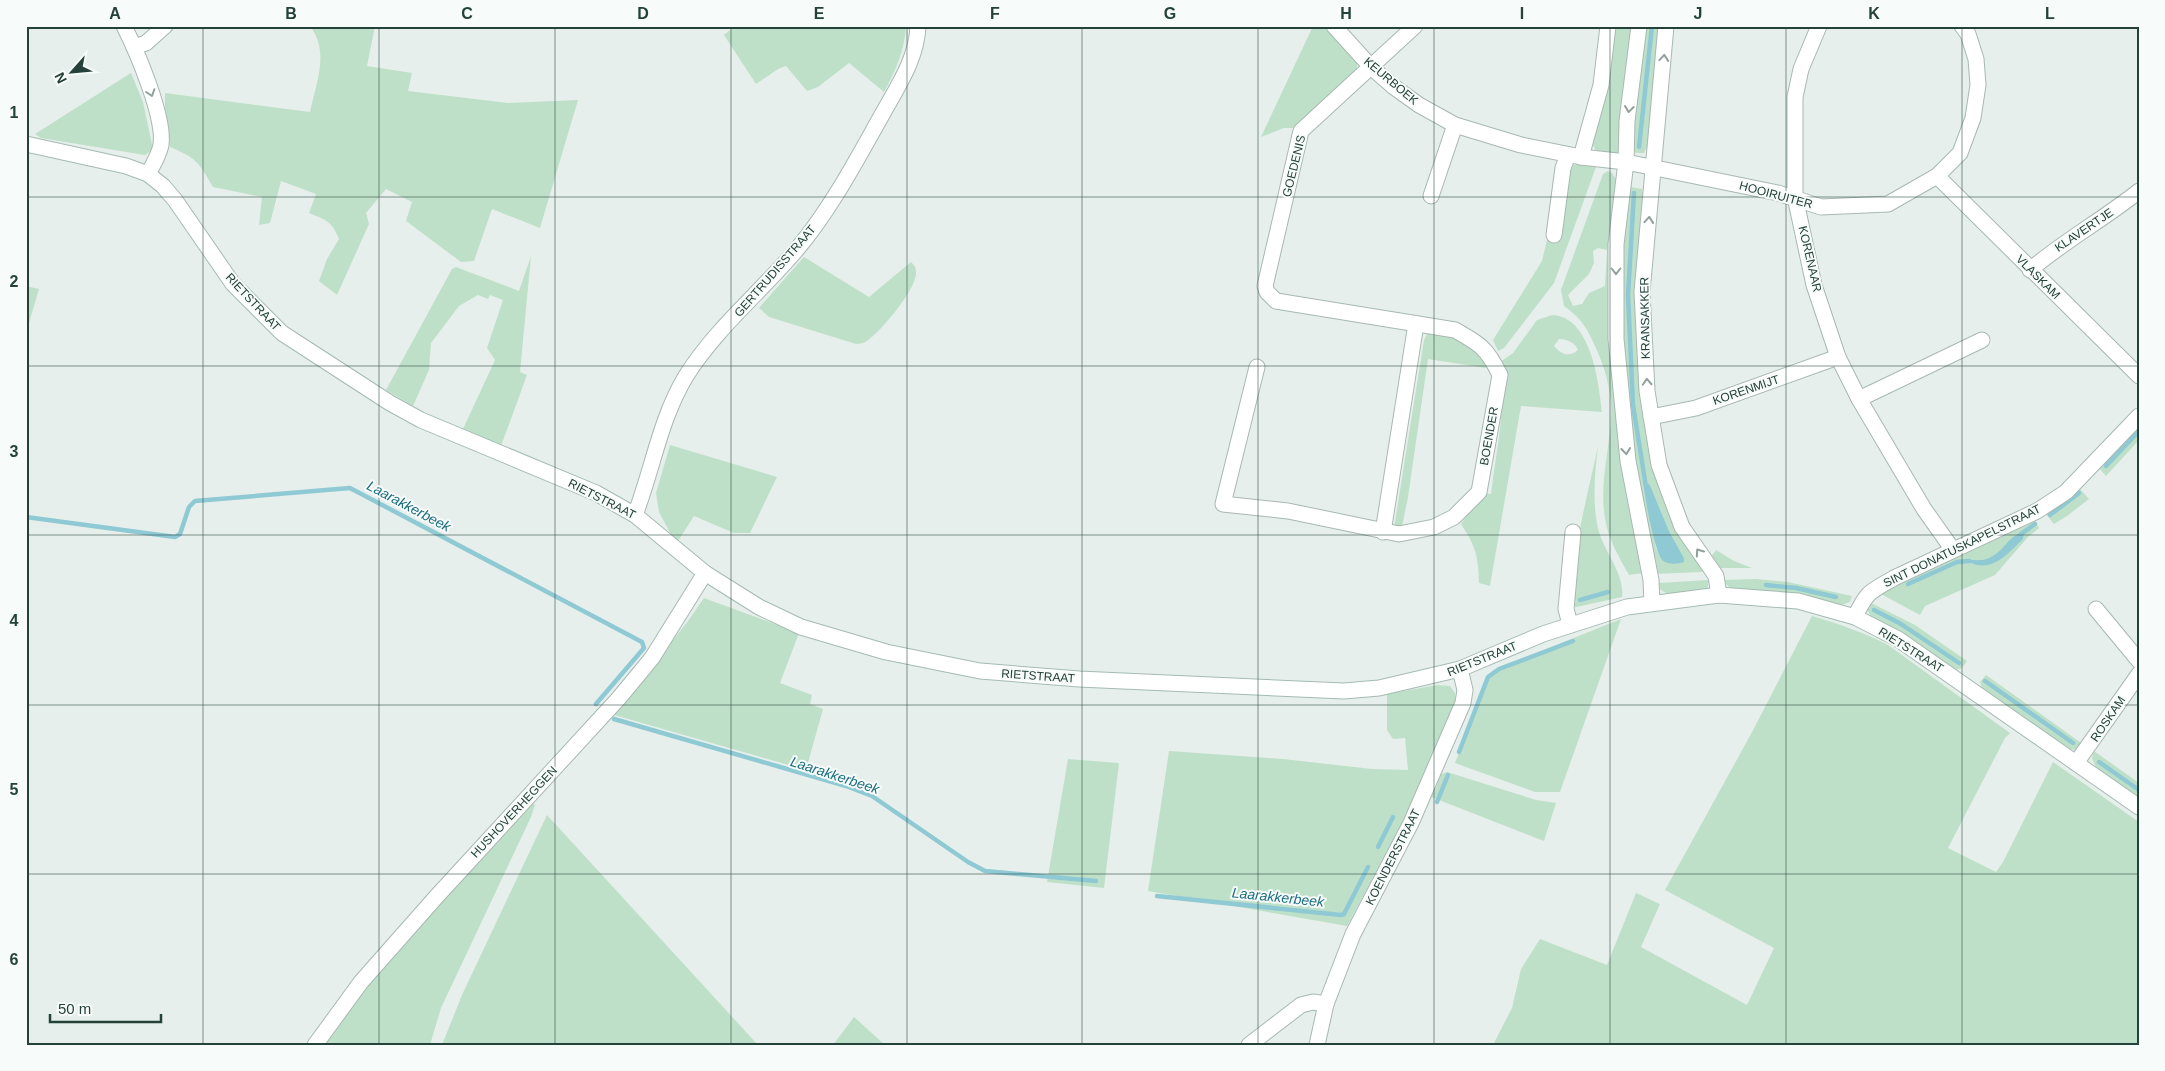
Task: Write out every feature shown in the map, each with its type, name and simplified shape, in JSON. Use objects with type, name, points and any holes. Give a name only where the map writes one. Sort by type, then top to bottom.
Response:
[{"type":"street","points":[[124,26],[152,96],[161,134],[159,151],[148,174]]},
{"type":"street","points":[[134,47],[146,44],[165,26]]},
{"type":"street","name":"GERTRUDISSTRAAT","points":[[636,515],[644,493],[655,447],[673,400],[682,384],[705,348],[778,271],[816,225],[846,179],[902,80],[911,60],[918,26]]},
{"type":"street","name":"KEURBOEK","points":[[1334,26],[1371,67],[1420,105],[1455,125],[1521,145],[1574,156],[1654,167]]},
{"type":"street","name":"GOEDENIS","points":[[1267,292],[1265,286],[1302,131],[1415,26]]},
{"type":"street","points":[[1554,234],[1563,168],[1574,156],[1601,85],[1608,26]]},
{"type":"street","points":[[1639,26],[1627,121],[1626,162],[1616,244],[1616,339],[1628,461],[1651,580],[1652,603]]},
{"type":"street","name":"KRANSAKKER","points":[[1666,26],[1642,292],[1647,391],[1659,465],[1682,527],[1716,576],[1719,595]]},
{"type":"street","name":"KORENAAR","points":[[1819,26],[1801,69],[1795,98],[1795,197],[1814,285],[1838,357],[1859,399],[1924,509],[1953,550]]},
{"type":"street","name":"HOOIRUITER","points":[[1654,167],[1795,197],[1822,207],[1888,204],[1938,176],[1960,153],[1973,118],[1978,85],[1976,60],[1968,34],[1962,26]]},
{"type":"street","points":[[1430,196],[1455,125]]},
{"type":"street","name":"RIETSTRAAT","points":[[26,144],[126,166],[148,174],[163,186],[175,200],[233,284],[282,333],[390,403],[421,420],[596,493],[636,515],[705,573],[759,607],[801,627],[886,652],[980,671],[1070,679],[1344,691],[1379,688],[1460,670],[1543,634],[1627,607],[1719,595],[1798,601],[1855,617],[1898,639],[2139,807]]},
{"type":"street","name":"VLASKAM","points":[[1938,176],[2030,270],[2139,376]]},
{"type":"street","name":"KLAVERTJE","points":[[2030,270],[2053,251],[2139,191]]},
{"type":"street","name":"BOENDER","points":[[1257,367],[1223,504],[1288,511],[1399,534],[1434,528],[1454,517],[1479,492],[1500,374],[1492,359],[1480,344],[1455,330],[1276,301],[1267,292]]},
{"type":"street","points":[[1383,532],[1416,324]]},
{"type":"street","points":[[1859,399],[1982,340]]},
{"type":"street","name":"KORENMIJT","points":[[1651,417],[1696,408],[1838,357]]},
{"type":"street","name":"SINT DONATUSKAPELSTRAAT","points":[[1855,617],[1865,596],[1873,590],[1894,578],[2037,511],[2066,492],[2139,416]]},
{"type":"street","points":[[1570,624],[1566,609],[1573,532]]},
{"type":"street","name":"HUSHOVERHEGGEN","points":[[316,1045],[361,982],[437,896],[619,698],[652,658],[705,573]]},
{"type":"street","points":[[2096,609],[2139,661]]},
{"type":"street","name":"KOENDERSTRAAT","points":[[1317,1045],[1326,1004],[1353,934],[1411,824],[1463,703],[1465,690],[1460,670]]},
{"type":"street","name":"ROSKAM","points":[[2076,763],[2139,674]]},
{"type":"street","points":[[1249,1045],[1301,1005],[1313,1002],[1326,1004]]},
{"type":"green space","points":[[310,26],[375,26],[367,66],[412,73],[408,91],[508,103],[578,100],[540,228],[492,209],[474,261],[461,262],[406,221],[412,202],[386,189],[366,213],[369,224],[337,295],[319,281],[327,259],[339,239],[334,228],[328,222],[309,213],[316,194],[281,181],[270,223],[259,225],[262,197],[213,187],[204,172],[192,158],[170,147],[165,113],[165,93],[310,112],[320,68],[320,57],[316,36]]},
{"type":"green space","points":[[735,26],[906,26],[899,60],[884,92],[849,63],[818,87],[807,91],[786,66],[778,69],[756,84],[724,35]]},
{"type":"green space","points":[[1313,26],[1326,26],[1357,63],[1357,72],[1298,128],[1284,128],[1261,137]]},
{"type":"green space","points":[[1614,26],[1632,26],[1620,151],[1617,154],[1597,153],[1593,145],[1611,69]]},
{"type":"green space","points":[[1643,26],[1660,26],[1650,140],[1644,153],[1636,153],[1633,149],[1631,134]]},
{"type":"green space","points":[[131,73],[143,102],[153,149],[145,155],[41,138],[35,134]]},
{"type":"green space","points":[[1574,165],[1595,165],[1596,167],[1554,283],[1504,348],[1498,351],[1493,340],[1542,261],[1547,240],[1557,241],[1570,169]]},
{"type":"green space","points":[[1608,171],[1612,173],[1617,181],[1609,327],[1615,413],[1628,505],[1643,573],[1629,575],[1614,548],[1603,505],[1611,415],[1607,380],[1590,335],[1580,320],[1564,306],[1561,290],[1603,174]],"holes":[[[1598,248],[1607,250],[1605,286],[1589,293],[1582,304],[1573,306],[1568,295],[1589,274],[1594,263],[1593,251]]]},
{"type":"green space","points":[[1630,187],[1642,189],[1639,323],[1643,412],[1650,454],[1661,494],[1678,530],[1706,570],[1701,572],[1654,574],[1626,405],[1620,273]],"holes":[[[1652,490],[1669,531],[1684,558],[1661,559],[1656,548],[1645,494]]]},
{"type":"green space","points":[[531,256],[520,372],[527,375],[501,446],[463,429],[495,360],[487,348],[503,300],[490,295],[488,299],[478,295],[459,306],[431,343],[429,370],[413,406],[386,390],[452,269],[456,267],[519,291]]},
{"type":"green space","points":[[804,257],[869,297],[911,262],[916,269],[915,279],[905,299],[881,328],[867,341],[856,344],[769,317],[759,308]]},
{"type":"green space","points":[[26,286],[39,289],[26,333]]},
{"type":"green space","points":[[1552,315],[1565,318],[1576,326],[1584,338],[1595,369],[1602,412],[1521,406],[1490,586],[1479,583],[1475,552],[1461,524],[1483,493],[1491,494],[1502,412],[1500,362],[1513,353],[1537,320]],"holes":[[[1559,339],[1573,343],[1578,350],[1571,354],[1559,351],[1554,346]]]},
{"type":"green space","points":[[1435,332],[1459,339],[1472,347],[1478,353],[1486,368],[1428,359],[1402,527],[1394,528],[1424,340],[1427,334]]},
{"type":"green space","points":[[2139,423],[2139,440],[2106,476],[2098,467]]},
{"type":"green space","points":[[670,445],[777,477],[750,533],[734,533],[694,516],[676,544],[659,512],[656,493]]},
{"type":"green space","points":[[1598,446],[1595,487],[1596,518],[1604,545],[1620,579],[1622,597],[1572,608],[1572,588],[1577,547]]},
{"type":"green space","points":[[2079,488],[2089,499],[2054,524],[2045,513]]},
{"type":"green space","points":[[2033,519],[2039,528],[2028,537],[1995,575],[1925,606],[1920,615],[1879,593]]},
{"type":"green space","points":[[1716,550],[1734,561],[1752,568],[1720,568],[1711,557]]},
{"type":"green space","points":[[1756,579],[1788,582],[1852,596],[1850,602],[1841,605],[1821,600],[1731,589],[1722,580]]},
{"type":"green space","points":[[1709,580],[1707,590],[1686,594],[1665,592],[1660,589],[1657,583]]},
{"type":"green space","points":[[704,598],[799,633],[780,683],[812,695],[810,704],[823,709],[806,770],[614,715]]},
{"type":"green space","points":[[1869,602],[1915,625],[1967,661],[1962,668],[1956,670],[1903,634],[1871,617],[1867,609]]},
{"type":"green space","points":[[1812,616],[1851,629],[1888,645],[2010,733],[2005,738],[1948,848],[1996,872],[2003,862],[2053,762],[2139,822],[2139,1045],[1493,1045],[1512,1008],[1521,969],[1540,939],[1607,965],[1636,893],[1660,904],[1641,947],[1747,1005],[1774,948],[1665,890],[1751,734]]},
{"type":"green space","points":[[1621,619],[1560,792],[1535,792],[1455,763],[1489,677],[1509,664]]},
{"type":"green space","points":[[1986,675],[2084,745],[2079,750],[2068,749],[1982,688],[1980,682]]},
{"type":"green space","points":[[1437,685],[1450,686],[1455,693],[1456,701],[1431,769],[1347,926],[1148,891],[1169,751],[1283,759],[1372,769],[1408,770],[1405,738],[1393,739],[1387,730],[1387,694]]},
{"type":"green space","points":[[2094,751],[2139,783],[2139,799],[2097,770],[2092,758]]},
{"type":"green space","points":[[1068,759],[1119,763],[1104,888],[1047,882]]},
{"type":"green space","points":[[1447,772],[1536,800],[1556,803],[1544,841],[1426,795],[1436,788],[1441,774]]},
{"type":"green space","points":[[531,801],[535,805],[531,817],[441,1008],[430,1045],[325,1045],[378,971]]},
{"type":"green space","points":[[547,815],[758,1045],[442,1045],[462,995]]},
{"type":"green space","points":[[854,1017],[885,1045],[833,1045]]},
{"type":"water","points":[[1644,482],[1649,484],[1652,490],[1669,531],[1684,558],[1684,562],[1676,564],[1667,563],[1659,555],[1650,522]]},
{"type":"water","points":[[2024,531],[2023,539],[1997,562],[1982,565],[1965,560],[1989,558],[2013,537]]},
{"type":"waterway","points":[[1639,147],[1652,26]]},
{"type":"waterway","points":[[1634,193],[1628,295],[1633,405],[1646,487]]},
{"type":"waterway","points":[[2106,466],[2139,431]]},
{"type":"waterway","name":"Laarakkerbeek","points":[[26,517],[175,537],[180,534],[189,507],[195,501],[350,488],[642,642],[644,648],[596,704]]},
{"type":"waterway","points":[[2050,515],[2079,493]]},
{"type":"waterway","points":[[2021,534],[2035,524]]},
{"type":"waterway","points":[[1908,584],[1957,562],[1969,561]]},
{"type":"waterway","points":[[1766,585],[1796,588],[1836,597]]},
{"type":"waterway","points":[[1580,600],[1608,592]]},
{"type":"waterway","points":[[1874,610],[1901,624],[1959,663]]},
{"type":"waterway","name":"Laarakkerbeek","points":[[1459,752],[1488,677],[1499,669],[1573,641]]},
{"type":"waterway","points":[[1985,681],[2073,743]]},
{"type":"waterway","name":"Laarakkerbeek","points":[[614,719],[846,786],[872,796],[968,862],[985,871],[1096,881]]},
{"type":"waterway","points":[[2099,762],[2139,790]]},
{"type":"waterway","name":"Laarakkerbeek","points":[[1437,802],[1448,775]]},
{"type":"waterway","name":"Laarakkerbeek","points":[[1378,847],[1393,817]]},
{"type":"waterway","name":"Laarakkerbeek","points":[[1157,896],[1341,915],[1344,914],[1368,867]]}]
